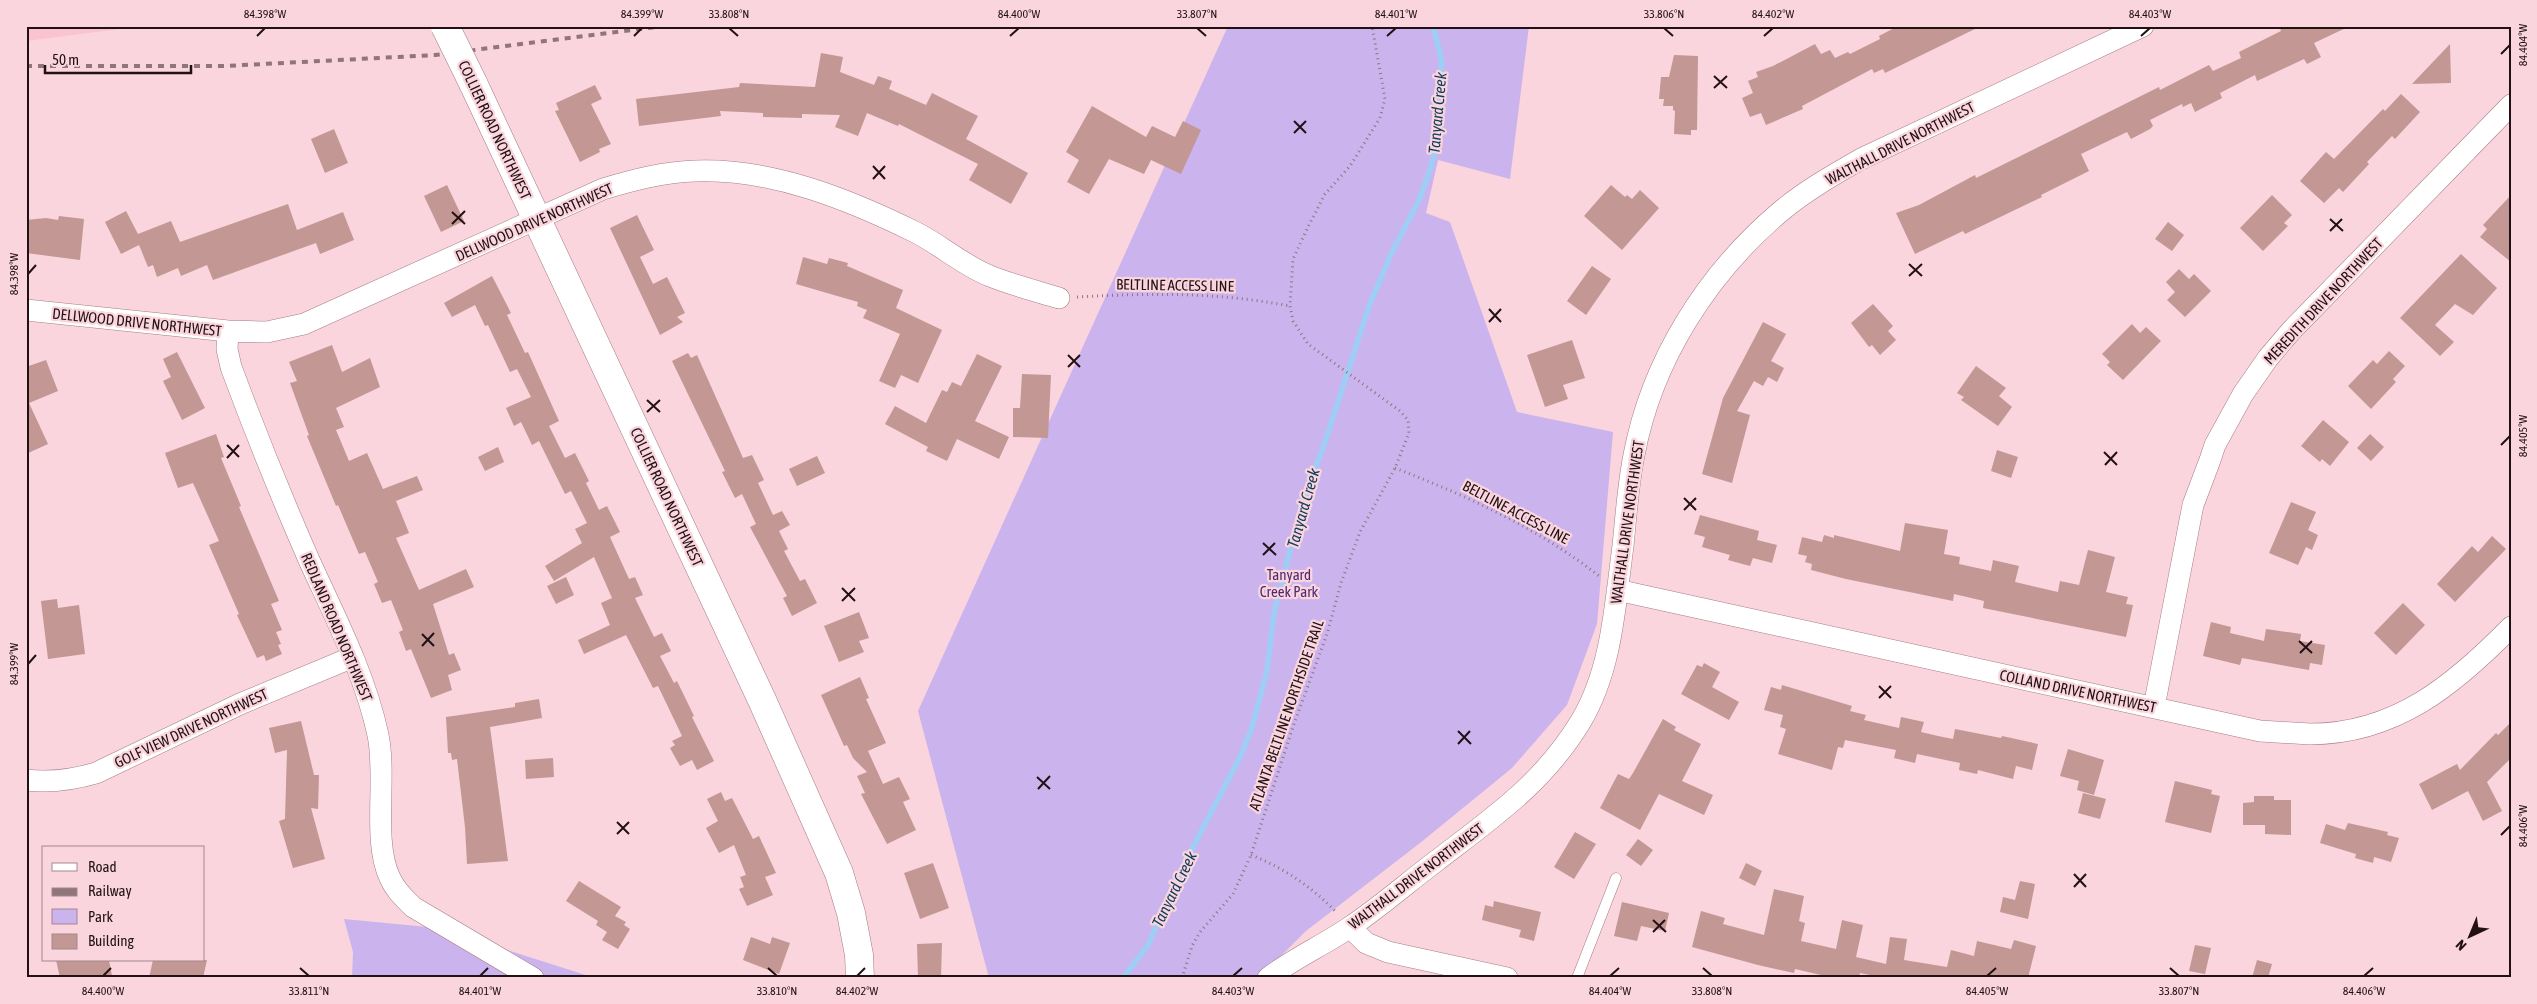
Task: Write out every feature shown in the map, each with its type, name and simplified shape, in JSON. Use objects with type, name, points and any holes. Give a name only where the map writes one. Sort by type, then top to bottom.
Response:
[{"type":"street","name":"COLLIER ROAD NORTHWEST","points":[[445,26],[474,83],[762,700],[839,873],[851,913],[860,978]]},
{"type":"street","name":"WALTHALL DRIVE NORTHWEST","points":[[1268,978],[1350,927],[1515,800],[1555,759],[1582,720],[1600,680],[1611,639],[1634,456],[1650,397],[1682,326],[1711,284],[1744,245],[1791,203],[1861,159],[2143,26]]},
{"type":"street","name":"MEREDITH DRIVE NORTHWEST","points":[[2154,707],[2193,505],[2215,444],[2243,394],[2291,331],[2511,105]]},
{"type":"street","name":"DELLWOOD DRIVE NORTHWEST","points":[[26,310],[228,331],[267,332],[304,324],[603,190],[646,177],[695,170],[744,173],[788,182],[867,210],[917,233],[989,276],[1059,298]]},
{"type":"street","name":"REDLAND ROAD NORTHWEST","points":[[228,331],[227,349],[231,367],[273,478],[369,698],[379,738],[382,774],[382,849],[389,877],[399,894],[413,907],[532,978]]},
{"type":"street","name":"COLLAND DRIVE NORTHWEST","points":[[1617,590],[2260,730],[2311,734],[2370,724],[2399,714],[2429,698],[2454,681],[2511,626]]},
{"type":"street","name":"GOLF VIEW DRIVE NORTHWEST","points":[[26,780],[56,782],[73,780],[96,773],[240,704],[353,658]]},
{"type":"street","points":[[1350,927],[1366,943],[1388,952],[1507,978]]},
{"type":"lane","points":[[1577,978],[1616,878]]},
{"type":"path","name":"ATLANTA BELTLINE NORTHSIDE TRAIL","points":[[1182,978],[1192,946],[1200,932],[1233,894],[1251,855],[1294,724],[1327,634],[1341,583],[1360,532],[1395,468],[1409,433],[1408,420],[1374,391],[1315,349],[1298,332],[1293,321],[1290,306],[1293,259],[1308,227],[1325,194],[1350,166],[1380,118],[1385,99],[1372,26]]},
{"type":"path","name":"BELTLINE ACCESS LINE","points":[[1059,298],[1145,293],[1211,295],[1243,297],[1290,306]]},
{"type":"path","name":"BELTLINE ACCESS LINE","points":[[1395,468],[1452,490],[1510,519],[1569,552],[1617,590]]},
{"type":"path","points":[[1251,855],[1273,863],[1317,892],[1350,927]]},
{"type":"shaded area","points":[[26,26],[143,26],[26,41]]},
{"type":"green space","name":"Tanyard Creek Park","points":[[1228,26],[1529,26],[1510,179],[1438,160],[1426,213],[1450,222],[1517,412],[1613,432],[1597,624],[1567,705],[1512,768],[1420,843],[1306,931],[1259,978],[989,978],[918,711]]},
{"type":"green space","points":[[344,919],[438,928],[595,978],[352,978],[353,952]]},
{"type":"building","points":[[1898,26],[1981,26],[1885,73],[1883,69],[1874,73],[1872,69],[1802,106],[1803,109],[1766,125],[1761,113],[1750,117],[1742,98],[1753,93],[1748,81],[1758,77],[1756,72],[1773,66],[1815,44],[1821,54],[1830,50],[1835,58],[1848,52],[1850,54],[1880,39],[1879,36]]},
{"type":"building","points":[[2279,26],[2350,26],[2314,43],[2321,57],[2307,64],[2304,59],[2257,81],[2255,75],[2220,93],[2222,98],[2195,112],[2191,103],[2183,107],[2182,104],[2150,120],[2153,126],[2150,129],[2131,139],[2127,132],[2081,154],[2089,171],[2041,195],[2042,197],[1965,234],[1963,231],[1915,254],[1896,213],[1919,205],[1975,175],[1976,178],[2159,87],[2160,90],[2209,65],[2213,71],[2241,58],[2239,52],[2281,31]]},
{"type":"building","points":[[2450,44],[2451,83],[2412,84]]},
{"type":"building","points":[[821,53],[843,57],[840,72],[874,85],[878,76],[892,81],[889,89],[926,105],[932,93],[978,116],[966,139],[1028,173],[1011,204],[969,180],[978,164],[899,124],[898,126],[867,113],[858,136],[835,127],[840,115],[802,114],[802,118],[763,117],[763,113],[720,111],[721,116],[639,126],[636,99],[739,87],[740,83],[815,87]]},
{"type":"building","points":[[1674,55],[1698,56],[1697,130],[1691,130],[1691,135],[1674,134],[1675,111],[1673,106],[1663,106],[1664,99],[1659,99],[1661,77],[1669,77]]},
{"type":"building","points":[[595,85],[602,99],[591,104],[611,144],[599,149],[600,152],[580,162],[555,111],[559,110],[556,103]]},
{"type":"building","points":[[2401,94],[2420,112],[2395,139],[2392,136],[2367,162],[2369,164],[2343,192],[2339,188],[2324,203],[2300,181],[2326,152],[2334,159],[2383,109],[2385,111]]},
{"type":"building","points":[[1092,106],[1146,137],[1152,126],[1175,137],[1183,121],[1201,130],[1181,174],[1151,160],[1144,174],[1109,159],[1089,194],[1067,182],[1079,160],[1066,152]]},
{"type":"building","points":[[334,129],[348,163],[325,173],[311,139]]},
{"type":"building","points":[[447,185],[464,221],[441,232],[424,196]]},
{"type":"building","points":[[1611,185],[1625,197],[1627,195],[1632,199],[1640,190],[1659,208],[1622,250],[1584,216]]},
{"type":"building","points":[[2272,195],[2292,215],[2284,223],[2288,226],[2263,251],[2240,228]]},
{"type":"building","points":[[2511,195],[2511,262],[2480,237],[2487,229],[2483,225]]},
{"type":"building","points":[[288,204],[297,230],[343,212],[354,240],[320,254],[316,243],[213,280],[207,265],[181,276],[178,268],[157,277],[153,265],[148,267],[139,245],[121,254],[105,222],[126,211],[138,234],[171,221],[180,242]]},
{"type":"building","points":[[637,215],[654,250],[640,257],[653,284],[667,277],[685,313],[677,317],[683,322],[660,335],[610,228]]},
{"type":"building","points":[[59,216],[84,219],[80,260],[26,253],[26,220],[46,218],[58,220]]},
{"type":"building","points":[[2168,222],[2184,235],[2172,251],[2155,239]]},
{"type":"building","points":[[2461,254],[2497,288],[2473,315],[2455,304],[2435,325],[2454,342],[2440,356],[2400,318]]},
{"type":"building","points":[[803,257],[827,264],[829,258],[848,263],[847,266],[903,290],[896,308],[942,330],[918,383],[901,375],[895,388],[879,381],[900,334],[863,318],[867,310],[857,306],[858,302],[796,284]]},
{"type":"building","points":[[1592,266],[1611,279],[1586,315],[1567,301]]},
{"type":"building","points":[[2179,269],[2189,279],[2194,274],[2211,291],[2185,317],[2167,300],[2175,292],[2166,282]]},
{"type":"building","points":[[492,276],[511,313],[507,315],[525,353],[528,352],[559,421],[549,426],[565,458],[575,453],[589,481],[586,483],[599,510],[607,506],[620,532],[610,537],[629,579],[635,577],[643,595],[635,598],[654,637],[662,633],[671,651],[660,656],[674,683],[677,681],[714,761],[697,770],[692,760],[680,766],[670,748],[675,745],[672,741],[682,736],[658,686],[653,688],[626,635],[584,654],[578,640],[610,625],[601,603],[612,598],[594,557],[554,581],[545,566],[582,543],[575,529],[587,523],[571,491],[565,494],[539,441],[532,445],[521,422],[514,426],[506,408],[531,397],[517,369],[510,372],[488,325],[485,326],[475,305],[452,317],[444,303]]},
{"type":"building","points":[[1873,304],[1893,326],[1888,331],[1896,340],[1880,355],[1872,345],[1869,347],[1851,323]]},
{"type":"building","points":[[1763,322],[1786,334],[1771,361],[1784,368],[1777,382],[1768,377],[1763,386],[1754,381],[1737,411],[1750,415],[1732,483],[1702,474],[1723,398]]},
{"type":"building","points":[[2132,324],[2140,333],[2146,327],[2161,341],[2123,380],[2107,365],[2110,362],[2102,354]]},
{"type":"building","points":[[1572,340],[1585,378],[1563,385],[1568,399],[1545,407],[1527,355]]},
{"type":"building","points":[[332,345],[342,372],[370,358],[380,387],[336,408],[344,427],[336,430],[349,461],[367,453],[383,489],[417,476],[423,490],[396,501],[409,533],[396,538],[419,590],[466,569],[474,587],[433,604],[449,655],[454,653],[461,670],[448,675],[452,690],[431,698],[411,649],[406,651],[399,632],[403,630],[391,600],[382,603],[374,584],[378,582],[365,552],[359,554],[338,505],[336,506],[307,436],[309,435],[290,383],[297,381],[289,362]]},
{"type":"building","points":[[2389,351],[2405,366],[2393,379],[2396,382],[2371,409],[2348,386],[2373,360],[2377,364]]},
{"type":"building","points":[[177,352],[205,408],[182,420],[163,381],[171,377],[163,359]]},
{"type":"building","points":[[688,353],[691,358],[697,355],[743,458],[752,455],[764,480],[758,483],[773,515],[782,511],[790,525],[779,531],[788,549],[784,551],[800,581],[805,579],[817,603],[792,616],[783,598],[787,596],[750,527],[756,524],[742,494],[735,498],[722,472],[725,471],[672,361]]},
{"type":"building","points":[[977,354],[1002,366],[975,421],[1009,437],[999,459],[957,439],[947,461],[926,451],[928,447],[885,424],[895,406],[926,423],[942,390],[947,392],[952,382],[961,386]]},
{"type":"building","points":[[46,360],[58,391],[29,403],[48,444],[26,454],[26,367]]},
{"type":"building","points":[[1976,366],[2006,388],[1999,396],[2012,407],[1998,426],[1961,400],[1964,397],[1957,393]]},
{"type":"building","points":[[1022,374],[1051,375],[1048,438],[1013,437],[1013,408],[1020,408]]},
{"type":"building","points":[[2323,420],[2349,442],[2330,466],[2322,459],[2320,462],[2301,446]]},
{"type":"building","points":[[216,434],[224,457],[221,458],[241,506],[239,507],[279,601],[271,604],[282,630],[276,632],[281,644],[278,645],[282,654],[266,661],[264,655],[257,658],[237,615],[239,614],[209,545],[219,541],[193,483],[178,488],[165,453]]},
{"type":"building","points":[[2370,434],[2384,447],[2371,461],[2357,448]]},
{"type":"building","points":[[498,447],[504,462],[485,471],[478,457]]},
{"type":"building","points":[[1997,450],[2018,457],[2011,478],[1991,471]]},
{"type":"building","points":[[817,456],[825,473],[797,486],[789,469]]},
{"type":"building","points":[[2291,502],[2316,512],[2308,530],[2318,535],[2312,550],[2306,547],[2298,565],[2269,553]]},
{"type":"building","points":[[1700,515],[1759,531],[1757,540],[1777,545],[1772,563],[1753,558],[1750,566],[1728,560],[1730,555],[1702,547],[1705,537],[1694,534]]},
{"type":"building","points":[[1905,523],[1948,530],[1944,554],[1960,557],[1959,564],[1991,571],[1993,560],[2019,566],[2015,582],[2058,592],[2060,581],[2079,585],[2088,550],[2115,557],[2106,592],[2128,597],[2126,604],[2133,605],[2126,637],[1983,608],[1984,601],[1954,594],[1953,601],[1846,579],[1811,570],[1812,564],[1805,562],[1807,556],[1798,554],[1802,537],[1822,542],[1824,535],[1834,538],[1834,535],[1900,551]]},
{"type":"building","points":[[2492,536],[2506,549],[2455,602],[2437,584],[2472,546],[2478,552]]},
{"type":"building","points":[[566,577],[574,595],[556,604],[547,586]]},
{"type":"building","points":[[57,599],[58,608],[79,605],[85,654],[48,659],[41,601]]},
{"type":"building","points":[[2403,603],[2425,625],[2396,655],[2374,633]]},
{"type":"building","points":[[859,612],[869,638],[859,641],[864,652],[839,662],[824,626]]},
{"type":"building","points":[[2211,622],[2231,627],[2230,633],[2264,641],[2266,629],[2301,634],[2300,641],[2325,645],[2322,665],[2310,663],[2309,670],[2242,658],[2240,665],[2203,656]]},
{"type":"building","points":[[1704,663],[1720,672],[1712,687],[1739,702],[1729,720],[1681,694],[1697,665],[1702,667]]},
{"type":"building","points":[[860,677],[869,698],[866,699],[886,743],[868,751],[883,784],[899,777],[910,799],[903,802],[916,830],[887,844],[861,794],[865,793],[857,776],[867,772],[853,758],[847,745],[844,746],[821,695]]},
{"type":"building","points":[[1782,685],[1852,706],[1850,711],[1866,715],[1864,720],[1899,728],[1901,717],[1924,722],[1921,732],[1953,739],[1955,729],[2038,744],[2032,770],[2016,766],[2013,779],[1978,770],[1977,774],[1959,770],[1960,763],[1917,754],[1915,763],[1894,758],[1896,750],[1845,740],[1843,748],[1838,747],[1832,770],[1778,754],[1786,729],[1780,727],[1783,715],[1764,710],[1771,687],[1781,690]]},
{"type":"building","points":[[539,699],[542,718],[490,727],[508,861],[467,864],[465,827],[457,759],[452,760],[451,753],[448,753],[446,717],[515,707],[515,703]]},
{"type":"building","points":[[1663,719],[1676,727],[1674,730],[1701,744],[1682,781],[1713,795],[1704,815],[1659,794],[1640,830],[1600,808],[1618,774],[1629,779]]},
{"type":"building","points":[[301,721],[314,775],[319,775],[318,809],[311,808],[325,859],[293,868],[279,821],[285,819],[287,750],[275,753],[269,728]]},
{"type":"building","points":[[2511,722],[2511,758],[2487,782],[2502,811],[2483,821],[2468,791],[2432,810],[2419,784],[2457,764],[2460,770],[2496,733],[2498,735]]},
{"type":"building","points":[[2068,749],[2104,760],[2094,795],[2077,790],[2079,781],[2060,776]]},
{"type":"building","points":[[553,758],[554,777],[526,779],[525,760]]},
{"type":"building","points":[[2175,781],[2212,790],[2211,794],[2220,796],[2211,833],[2165,822]]},
{"type":"building","points":[[721,792],[725,801],[732,798],[753,839],[759,836],[776,873],[765,877],[773,895],[747,906],[739,889],[744,887],[740,877],[746,875],[734,845],[719,853],[706,828],[718,821],[707,799]]},
{"type":"building","points":[[2083,793],[2106,799],[2100,819],[2078,813]]},
{"type":"building","points":[[2254,796],[2274,796],[2274,800],[2291,800],[2291,835],[2265,834],[2265,825],[2243,825],[2243,803],[2254,802]]},
{"type":"building","points":[[2348,823],[2388,832],[2387,835],[2399,838],[2391,862],[2374,857],[2373,863],[2355,858],[2356,854],[2320,843],[2326,824],[2345,830]]},
{"type":"building","points":[[1575,832],[1596,844],[1574,879],[1554,867]]},
{"type":"building","points":[[1638,839],[1653,850],[1641,866],[1626,855]]},
{"type":"building","points":[[933,863],[949,908],[920,919],[904,873]]},
{"type":"building","points":[[1746,863],[1762,871],[1755,886],[1739,878]]},
{"type":"building","points":[[579,881],[621,907],[615,916],[626,922],[624,925],[630,929],[618,949],[602,940],[607,932],[596,925],[598,921],[566,901]]},
{"type":"building","points":[[2020,881],[2035,884],[2028,919],[2000,912],[2003,897],[2015,900]]},
{"type":"building","points":[[1774,889],[1804,896],[1799,921],[1805,923],[1801,941],[1836,949],[1842,920],[1863,925],[1856,957],[1886,964],[1890,937],[1907,939],[1904,960],[1947,967],[1951,950],[1974,956],[1977,941],[2011,949],[2014,940],[2036,946],[2028,978],[1884,978],[1860,973],[1859,978],[1834,978],[1795,969],[1794,973],[1692,947],[1701,911],[1725,918],[1723,924],[1764,935]]},
{"type":"building","points":[[1494,901],[1541,912],[1534,941],[1519,937],[1521,930],[1482,920],[1485,905],[1493,907]]},
{"type":"building","points":[[1622,902],[1669,913],[1665,931],[1641,926],[1637,941],[1614,936]]},
{"type":"building","points":[[751,937],[770,944],[772,937],[790,943],[779,974],[743,960]]},
{"type":"building","points":[[942,943],[941,978],[918,978],[917,944]]},
{"type":"building","points":[[2195,945],[2211,948],[2205,974],[2189,971]]},
{"type":"building","points":[[207,960],[203,978],[149,978],[153,962],[205,962]]},
{"type":"building","points":[[2257,960],[2272,964],[2268,978],[2252,978]]},
{"type":"building","points":[[56,962],[109,962],[112,976],[60,978]]},
{"type":"waterway","name":"Tanyard Creek","points":[[1123,978],[1148,945],[1182,868],[1241,755],[1252,727],[1267,671],[1274,613],[1303,500],[1324,445],[1369,306],[1392,252],[1419,200],[1437,144],[1442,86],[1441,57],[1433,26]]},
{"type":"railway","points":[[26,66],[225,66],[435,55],[663,26]]}]
